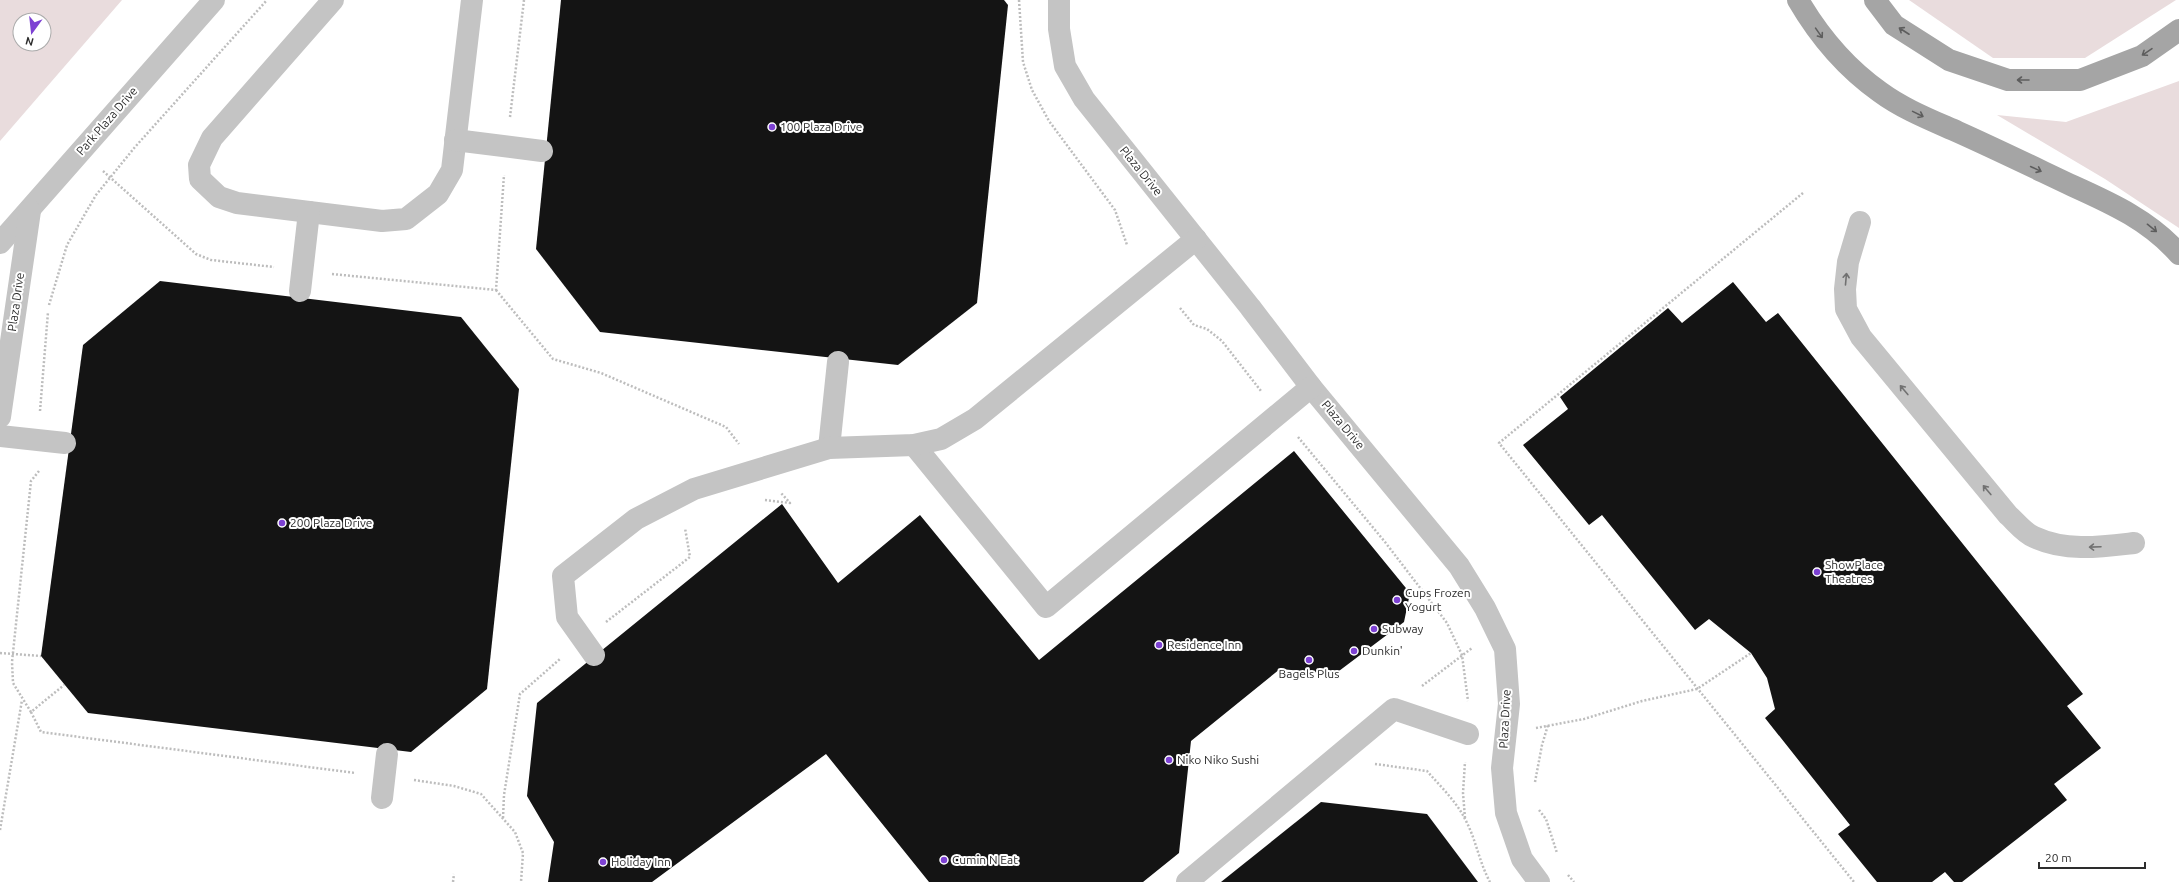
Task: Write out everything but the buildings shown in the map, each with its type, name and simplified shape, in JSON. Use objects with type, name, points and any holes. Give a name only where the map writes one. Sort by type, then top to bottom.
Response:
[{"type":"main road","points":[[1798,0],[1820,35],[1847,66],[1880,93],[1916,113],[2136,216],[2168,241],[2179,254]]},
{"type":"main road","points":[[1875,0],[1894,25],[1949,60],[2008,80],[2080,80],[2142,56],[2179,30]]},
{"type":"street","name":"Park Plaza Drive","points":[[0,243],[30,211],[214,0]]},
{"type":"street","points":[[333,0],[212,138],[199,165],[200,179],[219,197],[237,203],[382,221],[406,219],[438,194],[452,170],[472,0]]},
{"type":"street","name":"Plaza Drive","points":[[1059,0],[1059,30],[1065,66],[1084,99],[1196,239],[1311,387],[1459,566],[1485,608],[1505,649],[1509,704],[1502,768],[1506,813],[1522,859],[1539,882]]},
{"type":"street","points":[[455,140],[542,151]]},
{"type":"street","name":"Plaza Drive","points":[[0,417],[30,211]]},
{"type":"street","points":[[300,291],[309,212]]},
{"type":"street","points":[[1860,222],[1848,262],[1846,310],[1861,337],[2008,515],[2032,537],[2066,548],[2134,543]]},
{"type":"street","points":[[589,647],[567,617],[563,576],[636,519],[694,489],[829,448],[914,446],[942,439],[975,419],[1196,239]]},
{"type":"street","points":[[829,448],[838,362]]},
{"type":"street","points":[[914,446],[1046,607],[1311,387]]},
{"type":"street","points":[[0,436],[65,443]]},
{"type":"street","points":[[1186,882],[1394,709],[1468,734]]},
{"type":"street","points":[[382,798],[386,776],[387,754]]},
{"type":"path","points":[[35,440],[40,413],[48,306],[67,245],[96,195],[135,148],[267,0]]},
{"type":"path","points":[[1019,0],[1023,62],[1032,90],[1049,121],[1115,210],[1127,245]]},
{"type":"path","points":[[1803,193],[1499,443],[1854,882]]},
{"type":"path","points":[[496,290],[553,359],[601,373],[726,427],[759,470],[790,504],[764,500]]},
{"type":"path","points":[[1180,308],[1194,325],[1207,329],[1222,341],[1278,413],[1385,542],[1443,616],[1462,655],[1468,708],[1468,734],[1463,793],[1465,818]]},
{"type":"path","points":[[42,470],[37,472],[31,481],[12,662],[13,683],[22,700],[31,712],[41,732],[386,776],[454,786],[481,794],[515,832],[524,853],[521,882]]},
{"type":"path","points":[[503,818],[504,795],[520,694],[589,647],[690,557],[685,525]]},
{"type":"path","points":[[1394,709],[1495,629]]},
{"type":"path","points":[[0,653],[42,656]]},
{"type":"path","points":[[1506,733],[1584,719],[1642,701],[1697,689],[1751,653]]},
{"type":"path","points":[[31,712],[64,685]]},
{"type":"path","points":[[0,830],[22,700]]},
{"type":"path","points":[[1535,784],[1542,745],[1548,726]]},
{"type":"path","points":[[1349,745],[1364,765],[1380,764],[1427,771],[1465,818],[1473,836],[1481,866],[1490,882]]},
{"type":"path","points":[[1537,805],[1546,819],[1559,860]]},
{"type":"path","points":[[1566,872],[1574,882]]},
{"type":"path","points":[[453,882],[454,874]]},
{"type":"shaded area","points":[[0,0],[122,0],[0,141]]},
{"type":"shaded area","points":[[1909,0],[2176,0],[2085,58],[1993,58]]},
{"type":"shaded area","points":[[2179,81],[2179,228],[2105,179],[1997,115],[2066,122]]},
{"type":"place","name":"100 Plaza Drive","points":[[772,127]]},
{"type":"place","name":"200 Plaza Drive","points":[[282,523]]},
{"type":"place","name":"ShowPlace Theatres","points":[[1817,572]]},
{"type":"place","name":"Cups Frozen Yogurt","points":[[1397,600]]},
{"type":"place","name":"Subway","points":[[1374,629]]},
{"type":"place","name":"Residence Inn","points":[[1159,645]]},
{"type":"place","name":"Dunkin'","points":[[1354,651]]},
{"type":"place","name":"Bagels Plus","points":[[1309,660]]},
{"type":"place","name":"Niko Niko Sushi","points":[[1169,760]]},
{"type":"place","name":"Cumin N Eat","points":[[944,860]]},
{"type":"place","name":"Holiday Inn","points":[[603,862]]}]
